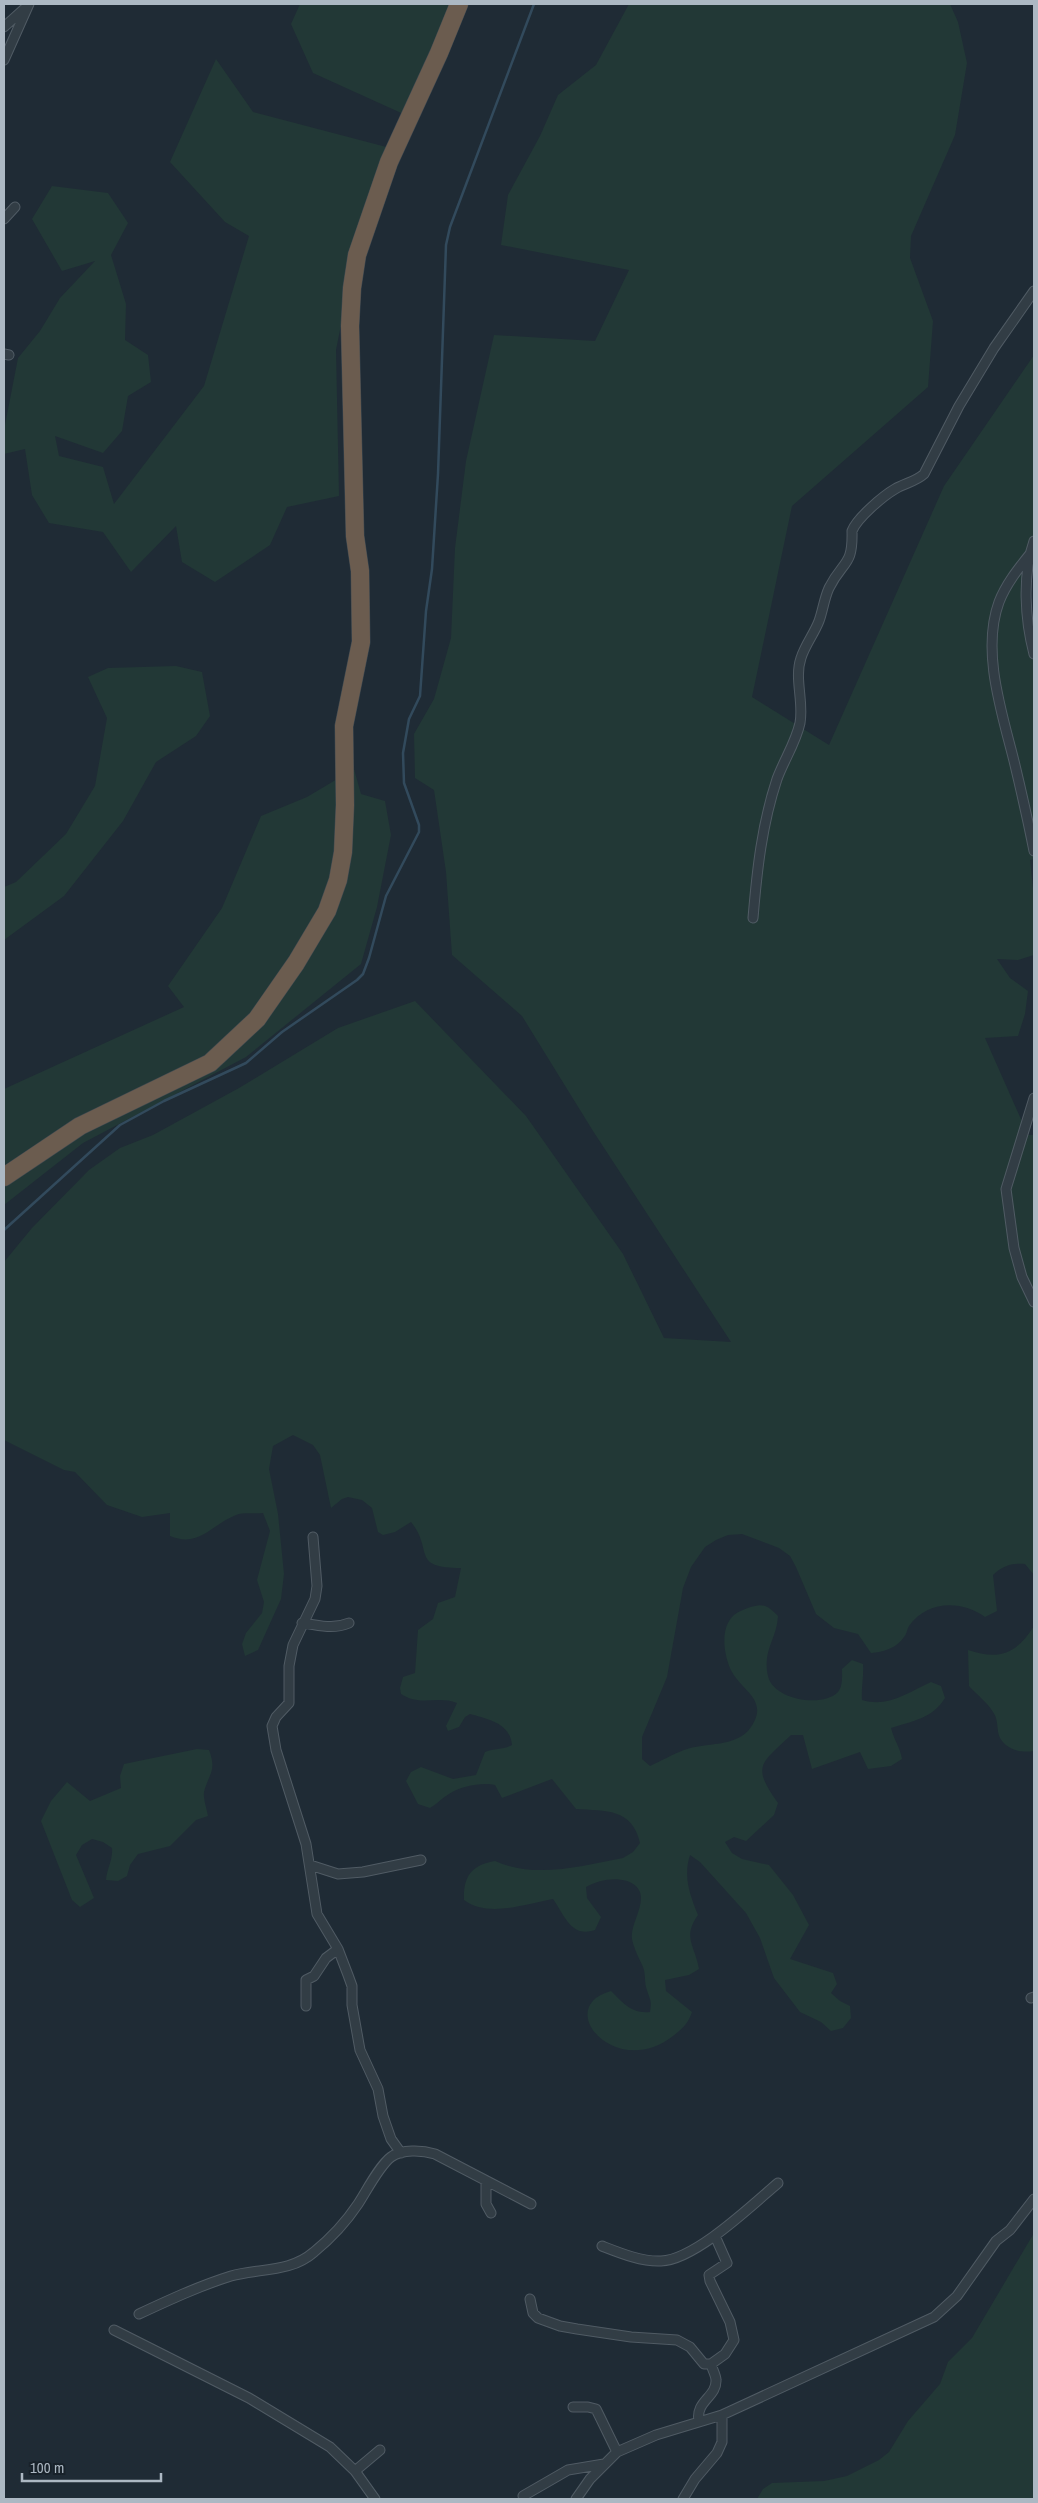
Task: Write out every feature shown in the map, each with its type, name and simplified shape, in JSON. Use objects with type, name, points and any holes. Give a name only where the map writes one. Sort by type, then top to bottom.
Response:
[{"type":"highway","points":[[4,1177],[80,1126],[210,1063],[257,1019],[296,963],[326,911],[338,880],[343,852],[345,805],[344,726],[361,642],[360,571],[355,536],[350,326],[352,288],[357,255],[389,162],[439,53],[459,4]]},
{"type":"street","points":[[4,27],[28,5]]},
{"type":"street","points":[[4,60],[28,5]]},
{"type":"street","points":[[4,219],[15,207]]},
{"type":"street","points":[[753,918],[757,862],[762,836],[777,780],[800,722],[800,661],[819,622],[836,575],[848,562],[853,547],[852,530],[894,489],[917,481],[924,474],[958,406],[994,348],[1034,291]]},
{"type":"street","points":[[1034,541],[1030,554],[1027,600],[1034,654]]},
{"type":"street","points":[[1030,554],[1011,578],[999,604],[994,634],[994,666],[998,700],[1034,850]]},
{"type":"street","points":[[1034,1098],[1006,1189],[1014,1248],[1022,1277],[1034,1302]]},
{"type":"street","points":[[313,1537],[317,1586],[315,1599],[302,1623],[290,1656],[289,1703],[276,1717],[272,1726],[276,1750],[304,1836],[317,1914],[338,1949],[352,1986],[352,2005],[360,2050],[378,2089],[383,2116],[391,2139],[401,2153]]},
{"type":"street","points":[[302,1623],[328,1628],[339,1627],[349,1623]]},
{"type":"street","points":[[310,1865],[338,1874],[363,1872],[421,1860]]},
{"type":"street","points":[[306,2006],[306,1980],[314,1976],[326,1958],[338,1949]]},
{"type":"street","points":[[139,2314],[206,2284],[248,2272],[278,2269],[303,2260],[335,2233],[356,2207],[389,2158],[401,2153],[423,2151],[435,2154],[531,2204]]},
{"type":"street","points":[[486,2181],[486,2204],[491,2213]]},
{"type":"street","points":[[602,2246],[626,2255],[660,2262],[673,2260],[714,2236],[778,2183]]},
{"type":"street","points":[[576,2499],[604,2464],[617,2452],[656,2434],[722,2415],[934,2317],[957,2296],[996,2241],[1010,2230],[1034,2199]]},
{"type":"street","points":[[530,2300],[533,2313],[538,2318],[560,2326],[631,2337],[677,2340],[690,2347],[704,2364],[711,2364],[725,2354],[734,2340],[730,2322],[710,2281],[709,2275],[727,2262],[714,2236]]},
{"type":"street","points":[[114,2330],[250,2398],[330,2447],[355,2471],[376,2499]]},
{"type":"street","points":[[699,2421],[700,2406],[715,2388],[716,2380],[711,2364]]},
{"type":"street","points":[[572,2407],[588,2406],[596,2409],[617,2452]]},
{"type":"street","points":[[683,2499],[695,2479],[717,2454],[722,2442],[722,2415]]},
{"type":"street","points":[[355,2471],[380,2450]]},
{"type":"street","points":[[523,2496],[568,2470],[604,2464]]},
{"type":"green space","points":[[300,4],[459,4],[410,117],[313,73],[291,24]]},
{"type":"green space","points":[[629,4],[950,4],[958,22],[967,63],[955,135],[911,236],[910,258],[933,321],[928,387],[792,506],[752,697],[829,745],[944,486],[1034,355],[1034,541],[1027,600],[1034,654],[1034,859],[1030,860],[1034,897],[1034,955],[1018,960],[997,959],[1010,978],[1028,991],[1025,1014],[1018,1036],[985,1038],[1028,1135],[1034,1135],[1034,1575],[1025,1564],[1004,1567],[993,1575],[997,1611],[985,1617],[976,1611],[956,1606],[945,1605],[935,1607],[916,1617],[909,1626],[905,1636],[894,1647],[871,1653],[858,1634],[834,1628],[816,1614],[790,1556],[779,1548],[742,1534],[728,1535],[705,1547],[691,1567],[683,1588],[667,1677],[642,1737],[642,1759],[650,1766],[684,1750],[738,1738],[751,1727],[756,1718],[756,1703],[732,1672],[724,1643],[726,1627],[734,1615],[744,1609],[759,1605],[765,1606],[778,1616],[768,1652],[768,1676],[772,1684],[779,1691],[788,1696],[811,1700],[831,1697],[841,1687],[842,1669],[852,1660],[863,1664],[862,1700],[881,1702],[898,1698],[931,1682],[941,1686],[945,1698],[935,1710],[928,1714],[915,1721],[891,1728],[902,1759],[891,1766],[868,1769],[860,1752],[812,1769],[803,1735],[791,1735],[767,1759],[763,1766],[764,1780],[778,1803],[774,1815],[746,1841],[734,1837],[725,1842],[732,1853],[742,1859],[769,1865],[793,1895],[809,1925],[790,1959],[833,1973],[837,1984],[831,1993],[840,2001],[850,2006],[851,2018],[843,2028],[831,2031],[821,2022],[800,2012],[774,1978],[760,1938],[746,1913],[700,1862],[690,1855],[687,1878],[698,1915],[693,1923],[690,1936],[699,1969],[689,1975],[665,1980],[666,1991],[692,2012],[685,2026],[673,2036],[652,2048],[631,2050],[613,2046],[599,2036],[590,2024],[588,2011],[594,1999],[611,1991],[633,2009],[650,2012],[651,2002],[646,1987],[644,1970],[632,1939],[632,1932],[641,1899],[640,1892],[636,1886],[627,1881],[611,1879],[586,1887],[587,1898],[601,1917],[595,1930],[587,1932],[574,1928],[553,1899],[495,1909],[484,1908],[464,1900],[464,1892],[470,1873],[480,1865],[495,1861],[526,1869],[542,1870],[575,1867],[623,1858],[633,1852],[640,1843],[631,1823],[624,1817],[607,1811],[576,1809],[552,1779],[502,1798],[495,1785],[478,1784],[465,1787],[449,1794],[430,1808],[418,1804],[406,1781],[411,1772],[421,1767],[453,1779],[476,1775],[485,1752],[512,1745],[503,1727],[491,1720],[470,1714],[465,1717],[459,1727],[448,1731],[446,1726],[457,1703],[443,1700],[415,1700],[401,1694],[400,1688],[403,1677],[415,1673],[418,1630],[433,1619],[438,1603],[455,1597],[461,1568],[435,1565],[429,1561],[418,1532],[411,1522],[395,1532],[383,1535],[378,1532],[372,1508],[362,1500],[348,1497],[342,1499],[331,1508],[320,1455],[313,1445],[293,1435],[273,1446],[269,1469],[278,1514],[284,1574],[281,1599],[258,1650],[245,1656],[242,1644],[246,1633],[262,1613],[264,1602],[257,1580],[270,1531],[263,1513],[239,1514],[197,1537],[180,1539],[170,1536],[170,1513],[142,1517],[107,1505],[75,1472],[64,1470],[4,1440],[4,1262],[32,1228],[89,1170],[120,1148],[153,1135],[239,1088],[338,1028],[415,1001],[526,1116],[623,1254],[664,1338],[731,1342],[593,1131],[522,1016],[452,955],[446,872],[434,790],[415,778],[414,734],[434,699],[451,638],[455,548],[466,461],[494,335],[595,341],[629,270],[501,245],[508,195],[540,136],[558,95],[596,65]]},
{"type":"green space","points":[[216,59],[253,112],[394,149],[355,254],[336,350],[339,496],[287,507],[270,545],[215,582],[182,562],[176,526],[131,572],[103,532],[49,523],[32,495],[25,449],[4,454],[4,430],[18,358],[40,331],[60,298],[95,261],[62,271],[32,219],[52,186],[108,193],[128,223],[111,255],[126,304],[125,340],[148,355],[151,382],[128,396],[122,431],[103,453],[55,436],[59,456],[103,467],[114,504],[204,386],[249,236],[225,222],[170,162]]},
{"type":"green space","points":[[176,666],[202,672],[210,716],[196,736],[156,762],[123,821],[64,896],[4,940],[4,887],[16,882],[66,834],[95,786],[107,718],[88,677],[108,668]]},
{"type":"green space","points":[[354,769],[361,794],[385,801],[391,835],[377,907],[361,964],[246,1057],[83,1143],[4,1205],[4,1089],[184,1007],[168,986],[222,908],[261,816],[307,797]]},
{"type":"green space","points":[[1034,1626],[1034,1751],[1015,1750],[1006,1745],[1000,1738],[993,1712],[985,1701],[969,1686],[968,1650],[989,1655],[1007,1652],[1021,1643]]},
{"type":"green space","points":[[197,1749],[209,1750],[212,1763],[204,1792],[208,1816],[196,1820],[170,1846],[138,1854],[130,1865],[127,1876],[118,1881],[106,1880],[112,1848],[103,1842],[92,1839],[82,1845],[76,1855],[94,1898],[80,1907],[72,1900],[41,1821],[51,1801],[67,1782],[90,1801],[121,1788],[120,1776],[124,1764]]},
{"type":"green space","points":[[1034,2233],[1034,2499],[757,2499],[763,2489],[772,2483],[824,2481],[847,2476],[879,2460],[889,2452],[908,2421],[940,2384],[948,2362],[972,2338]]},
{"type":"waterway","points":[[4,1230],[120,1125],[164,1101],[246,1063],[282,1032],[363,974],[386,896],[419,832],[419,825],[404,783],[403,753],[409,719],[420,696],[426,611],[432,569],[438,474],[446,245],[450,227],[534,4]]}]
